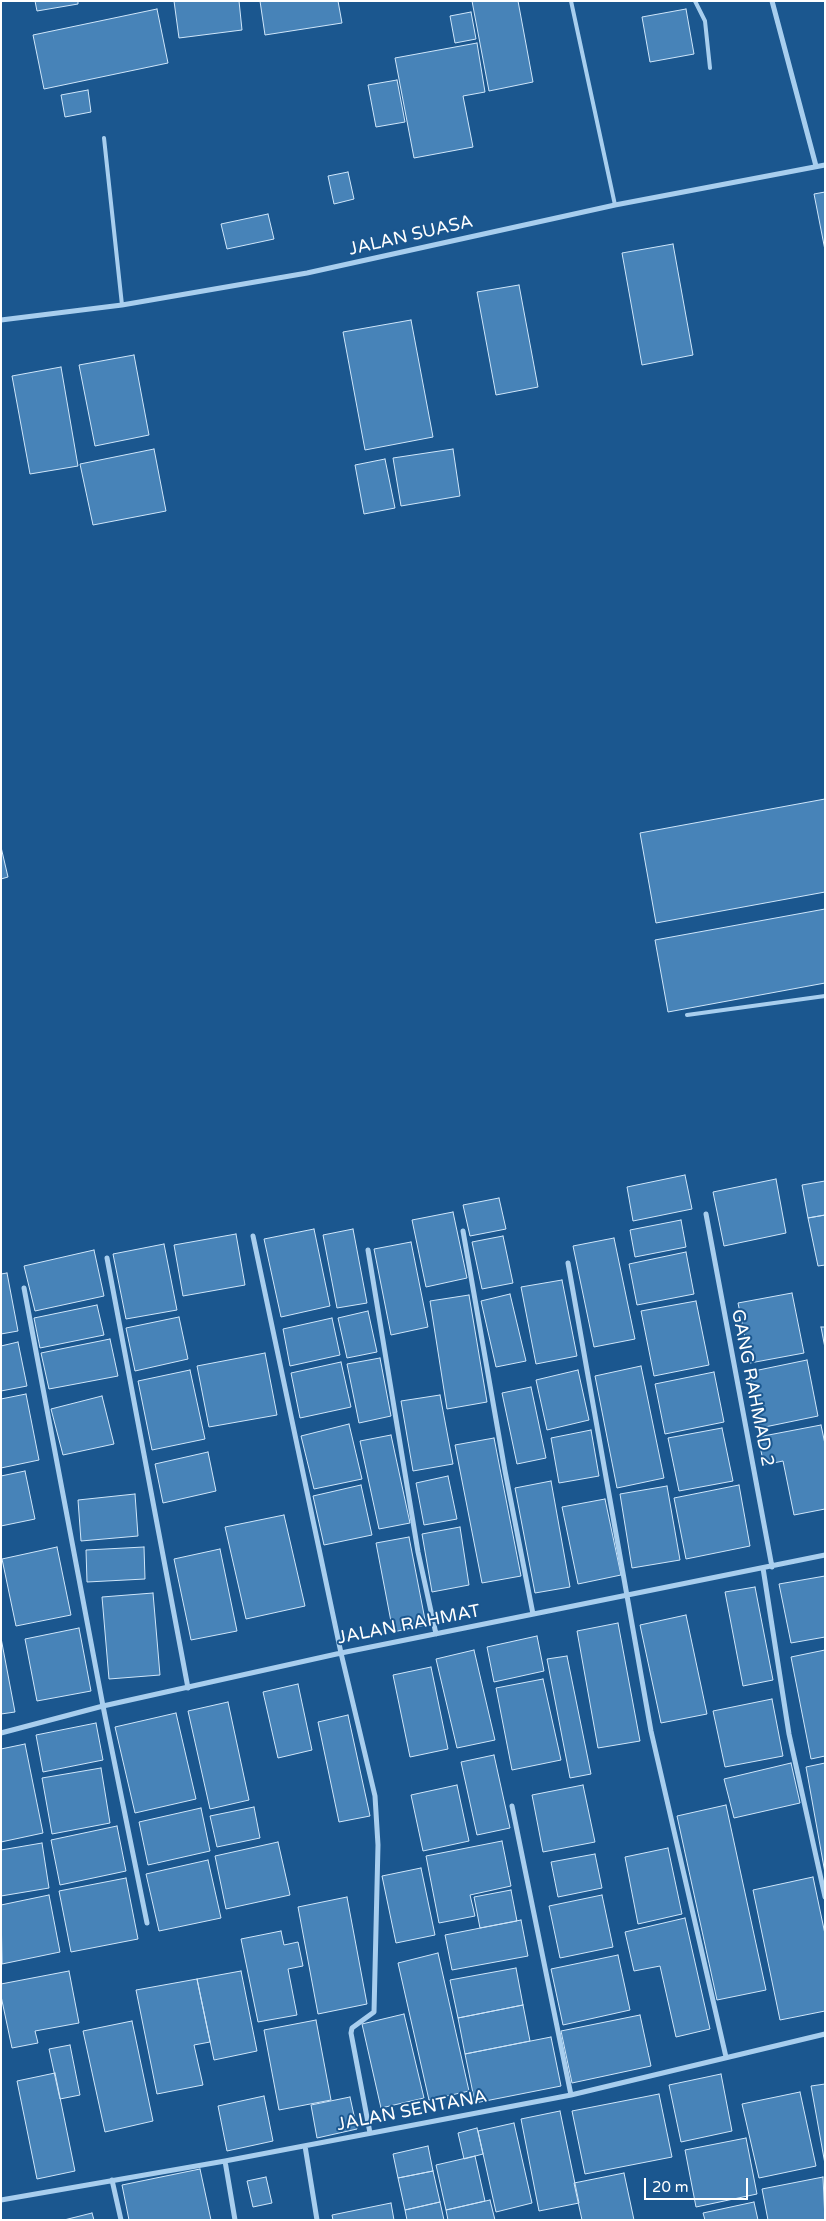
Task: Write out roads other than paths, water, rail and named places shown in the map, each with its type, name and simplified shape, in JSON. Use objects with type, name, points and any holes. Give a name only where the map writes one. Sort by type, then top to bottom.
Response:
[{"type":"street","points":[[772,1],[816,166]]},
{"type":"street","name":"JALAN SUASA","points":[[1,320],[122,305],[307,273],[616,205],[825,164]]},
{"type":"street","name":"GANG RAHMAD 2","points":[[706,1214],[772,1566]]},
{"type":"street","points":[[463,1231],[505,1471],[533,1614]]},
{"type":"street","points":[[253,1236],[341,1653],[375,1796],[378,1845],[374,2012],[352,2028],[351,2033],[370,2133]]},
{"type":"street","points":[[368,1250],[418,1552],[436,1634]]},
{"type":"street","points":[[107,1258],[188,1688]]},
{"type":"street","points":[[568,1263],[651,1731],[726,2057]]},
{"type":"street","points":[[24,1288],[103,1706],[147,1923]]},
{"type":"street","name":"JALAN RAHMAT","points":[[1,1733],[103,1706],[341,1653],[825,1556]]},
{"type":"street","points":[[763,1568],[789,1734],[825,1897]]},
{"type":"street","points":[[512,1806],[571,2095]]},
{"type":"street","name":"JALAN SENTANA","points":[[1,2200],[225,2161],[571,2095],[825,2034]]},
{"type":"street","points":[[305,2146],[318,2220]]},
{"type":"street","points":[[225,2161],[235,2220]]},
{"type":"street","points":[[112,2180],[121,2220]]},
{"type":"lane","points":[[571,1],[616,205]]},
{"type":"lane","points":[[695,1],[705,21],[710,68]]},
{"type":"lane","points":[[104,138],[122,305]]},
{"type":"lane","points":[[687,1014],[825,996]]}]
